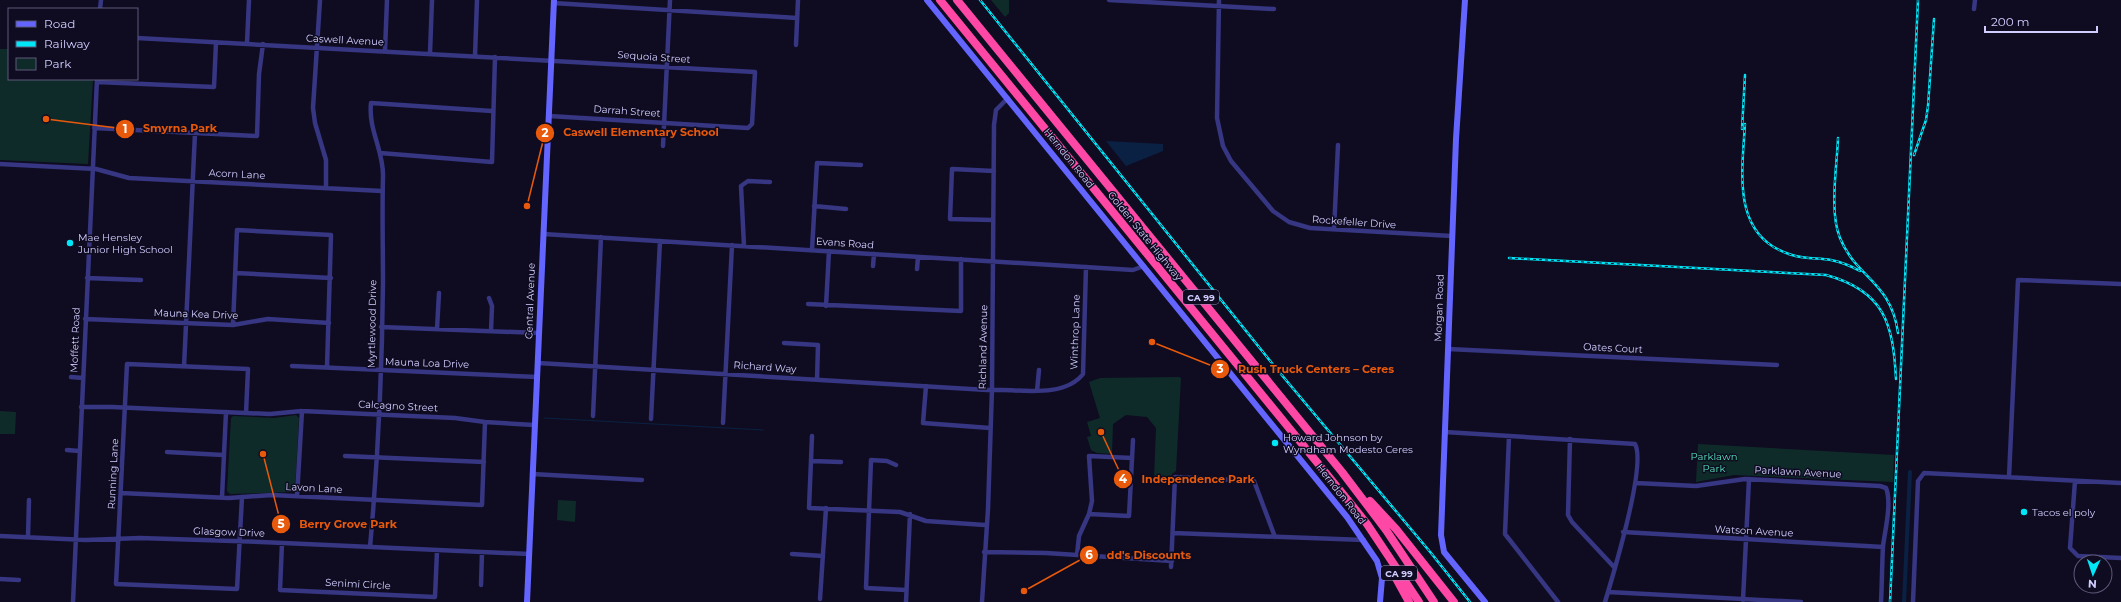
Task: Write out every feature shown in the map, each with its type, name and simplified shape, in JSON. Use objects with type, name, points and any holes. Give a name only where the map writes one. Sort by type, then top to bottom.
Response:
[{"type":"highway","name":"Golden State Highway","points":[[940,0],[1355,509],[1419,602]]},
{"type":"highway","name":"Golden State Highway","points":[[957,0],[1342,472],[1386,530],[1434,602]]},
{"type":"highway","points":[[1342,472],[1396,529],[1454,602]]},
{"type":"highway","points":[[1380,545],[1409,602]]},
{"type":"highway","points":[[1412,570],[1438,602]]},
{"type":"street","points":[[247,43],[249,0]]},
{"type":"street","points":[[320,0],[313,108],[326,160],[326,188]]},
{"type":"street","points":[[385,51],[387,0]]},
{"type":"street","points":[[430,53],[432,0]]},
{"type":"street","points":[[475,56],[476,0]]},
{"type":"street","points":[[663,146],[670,0]]},
{"type":"street","points":[[796,45],[798,0]]},
{"type":"street","name":"Herndon Road","points":[[926,0],[1008,98],[1364,540],[1373,554],[1381,572],[1380,602]]},
{"type":"street","points":[[1109,0],[1274,10]]},
{"type":"street","name":"Rockefeller Drive","points":[[1219,0],[1217,118],[1220,138],[1227,155],[1269,207],[1283,218],[1302,227],[1452,236]]},
{"type":"street","name":"Morgan Road","points":[[1465,0],[1459,82],[1452,236],[1442,546],[1453,563],[1485,602]]},
{"type":"street","points":[[1974,10],[1975,0]]},
{"type":"street","points":[[554,2],[797,18]]},
{"type":"street","name":"Central Avenue","points":[[527,602],[554,2]]},
{"type":"street","name":"Caswell Avenue","points":[[138,38],[551,60]]},
{"type":"street","points":[[97,80],[214,88],[216,42]]},
{"type":"street","points":[[94,128],[257,136],[263,44]]},
{"type":"street","points":[[380,153],[492,162],[492,110],[495,57]]},
{"type":"street","name":"Sequoia Street","points":[[551,60],[755,72],[751,127]]},
{"type":"street","name":"Moffett Road","points":[[73,602],[74,540],[97,80]]},
{"type":"street","name":"Richland Avenue","points":[[982,602],[985,525],[988,509],[992,389],[992,261],[995,115],[998,107],[1008,98]]},
{"type":"street","name":"Myrtlewood Drive","points":[[370,547],[374,500],[380,370],[383,175],[380,153],[370,122],[371,103],[492,110]]},
{"type":"street","name":"Darrah Street","points":[[548,116],[735,128],[751,127]]},
{"type":"street","points":[[195,133],[184,366],[248,369],[246,413]]},
{"type":"street","points":[[1334,230],[1338,145]]},
{"type":"street","points":[[812,250],[817,163],[861,165]]},
{"type":"street","name":"Acorn Lane","points":[[0,164],[92,168],[129,178],[382,191]]},
{"type":"street","points":[[993,220],[950,219],[952,169],[994,171]]},
{"type":"street","points":[[744,246],[741,186],[748,181],[770,182]]},
{"type":"street","points":[[814,206],[846,209]]},
{"type":"street","points":[[233,325],[238,230],[331,235],[331,278],[327,367]]},
{"type":"street","name":"Evans Road","points":[[543,234],[1132,270],[1144,266]]},
{"type":"street","points":[[593,416],[601,237]]},
{"type":"street","points":[[651,419],[660,241]]},
{"type":"street","points":[[723,423],[732,245]]},
{"type":"street","points":[[826,306],[829,251]]},
{"type":"street","points":[[873,266],[874,254]]},
{"type":"street","points":[[917,269],[918,257]]},
{"type":"street","points":[[808,304],[961,311],[961,260]]},
{"type":"street","name":"Winthrop Lane","points":[[992,389],[1037,391],[1071,384],[1083,374],[1086,267]]},
{"type":"street","points":[[235,273],[331,278]]},
{"type":"street","points":[[87,278],[141,280]]},
{"type":"street","points":[[2009,477],[2018,280],[2121,284]]},
{"type":"street","points":[[437,329],[438,293]]},
{"type":"street","points":[[489,298],[492,306],[491,331]]},
{"type":"street","name":"Mauna Kea Drive","points":[[85,319],[233,325],[268,319],[329,323]]},
{"type":"street","points":[[381,327],[539,333]]},
{"type":"street","points":[[784,343],[818,345],[817,380]]},
{"type":"street","name":"Oates Court","points":[[1448,349],[1776,365]]},
{"type":"street","name":"Richard Way","points":[[538,363],[992,389]]},
{"type":"street","name":"Running Lane","points":[[184,366],[127,364],[116,584],[237,589],[240,542]]},
{"type":"street","name":"Mauna Loa Drive","points":[[292,366],[537,377]]},
{"type":"street","points":[[1037,391],[1039,370]]},
{"type":"street","points":[[71,377],[83,378]]},
{"type":"street","points":[[926,386],[923,423],[990,428]]},
{"type":"street","points":[[81,407],[226,412],[222,498]]},
{"type":"street","points":[[297,496],[302,411]]},
{"type":"street","name":"Calcagno Street","points":[[226,412],[260,413],[302,411],[378,414],[455,418],[486,422],[534,425]]},
{"type":"street","points":[[346,456],[484,462],[486,422]]},
{"type":"street","points":[[1445,432],[1633,442],[1636,445],[1638,451],[1636,483],[1605,602]]},
{"type":"street","points":[[812,436],[809,508],[900,512],[910,514],[926,521],[985,525]]},
{"type":"street","points":[[1509,436],[1505,534],[1558,602]]},
{"type":"street","points":[[1570,439],[1568,515],[1572,522],[1614,567]]},
{"type":"street","points":[[1089,514],[1129,516],[1134,440]]},
{"type":"street","points":[[67,450],[79,451]]},
{"type":"street","points":[[167,452],[224,455]]},
{"type":"street","points":[[1077,555],[1078,536],[1089,514],[1092,494],[1089,456],[1132,458]]},
{"type":"street","points":[[811,460],[841,462]]},
{"type":"street","points":[[896,465],[887,461],[871,460],[866,588],[906,590]]},
{"type":"street","name":"Lavon Lane","points":[[121,493],[222,498],[297,496],[482,505],[484,462]]},
{"type":"street","points":[[1913,602],[1920,477],[1928,473],[2121,483]]},
{"type":"street","points":[[532,474],[642,480]]},
{"type":"street","points":[[1171,567],[1175,477],[1254,481],[1275,537]]},
{"type":"street","name":"Parklawn Avenue","points":[[1636,483],[1696,486],[1734,479],[1749,479],[1880,486],[1886,488],[1888,492],[1883,547]]},
{"type":"street","points":[[1743,600],[1749,479]]},
{"type":"street","points":[[2074,481],[2070,548],[2073,553],[2078,556],[2121,558]]},
{"type":"street","points":[[240,542],[242,497]]},
{"type":"street","points":[[28,537],[29,500]]},
{"type":"street","points":[[820,599],[826,508]]},
{"type":"street","points":[[906,602],[910,514]]},
{"type":"street","name":"Watson Avenue","points":[[1623,532],[1883,547]]},
{"type":"street","points":[[1173,533],[1364,540]]},
{"type":"street","name":"Glasgow Drive","points":[[0,536],[74,540],[118,539],[282,543],[529,554]]},
{"type":"street","name":"Senimi Circle","points":[[282,543],[280,590],[435,597],[437,551]]},
{"type":"street","points":[[1881,602],[1883,547]]},
{"type":"street","points":[[480,585],[482,552]]},
{"type":"street","points":[[984,552],[1077,555],[1172,561]]},
{"type":"street","points":[[792,554],[823,556]]},
{"type":"street","points":[[0,579],[19,580]]},
{"type":"street","points":[[1608,592],[1801,602]]},
{"type":"green space","points":[[991,0],[1009,0],[1009,13],[1005,17]]},
{"type":"green space","points":[[0,49],[8,49],[8,80],[93,80],[88,164],[0,160]]},
{"type":"green space","points":[[1100,378],[1181,378],[1176,471],[1172,474],[1171,479],[1154,478],[1156,428],[1147,417],[1126,415],[1113,424],[1112,454],[1097,453],[1091,450],[1087,437],[1091,436],[1087,422],[1100,418],[1089,382]]},
{"type":"green space","points":[[0,411],[16,412],[15,434],[0,434]]},
{"type":"green space","points":[[296,415],[299,418],[295,489],[292,492],[230,494],[227,491],[231,418],[233,416],[274,418]]},
{"type":"green space","name":"Parklawn Park","points":[[1698,444],[1894,455],[1893,482],[1734,475],[1696,482]]},
{"type":"green space","points":[[558,500],[576,501],[575,522],[557,520]]},
{"type":"water","points":[[1106,141],[1163,144],[1163,151],[1126,166]]},
{"type":"waterway","points":[[544,418],[763,430]]},
{"type":"waterway","points":[[1904,602],[1910,472]]},
{"type":"railway","points":[[980,0],[1275,367],[1431,553],[1470,602]]},
{"type":"railway","points":[[1890,602],[1918,0]]},
{"type":"railway","points":[[1914,155],[1926,120],[1934,19]]},
{"type":"railway","points":[[1742,129],[1745,75]]},
{"type":"railway","points":[[1745,124],[1742,163],[1744,201],[1750,219],[1758,234],[1772,246],[1792,255],[1835,261],[1846,264],[1860,271]]},
{"type":"railway","points":[[1838,138],[1834,202],[1840,238],[1855,262],[1881,291],[1888,302],[1894,316],[1898,333]]},
{"type":"railway","points":[[1509,258],[1826,275],[1846,282],[1861,290],[1873,300],[1882,312],[1888,326],[1892,342],[1896,379]]},
{"type":"place","name":"Smyrna Park","points":[[46,119]]},
{"type":"place","name":"Caswell Elementary School","points":[[527,206]]},
{"type":"place","name":"Mae Hensley Junior High School","points":[[70,243]]},
{"type":"place","name":"Rush Truck Centers – Ceres","points":[[1152,342]]},
{"type":"place","name":"Independence Park","points":[[1101,432]]},
{"type":"place","name":"Howard Johnson by Wyndham Modesto Ceres","points":[[1275,443]]},
{"type":"place","name":"Berry Grove Park","points":[[263,454]]},
{"type":"place","name":"Tacos el poly","points":[[2024,512]]},
{"type":"place","name":"dd's Discounts","points":[[1024,591]]}]
